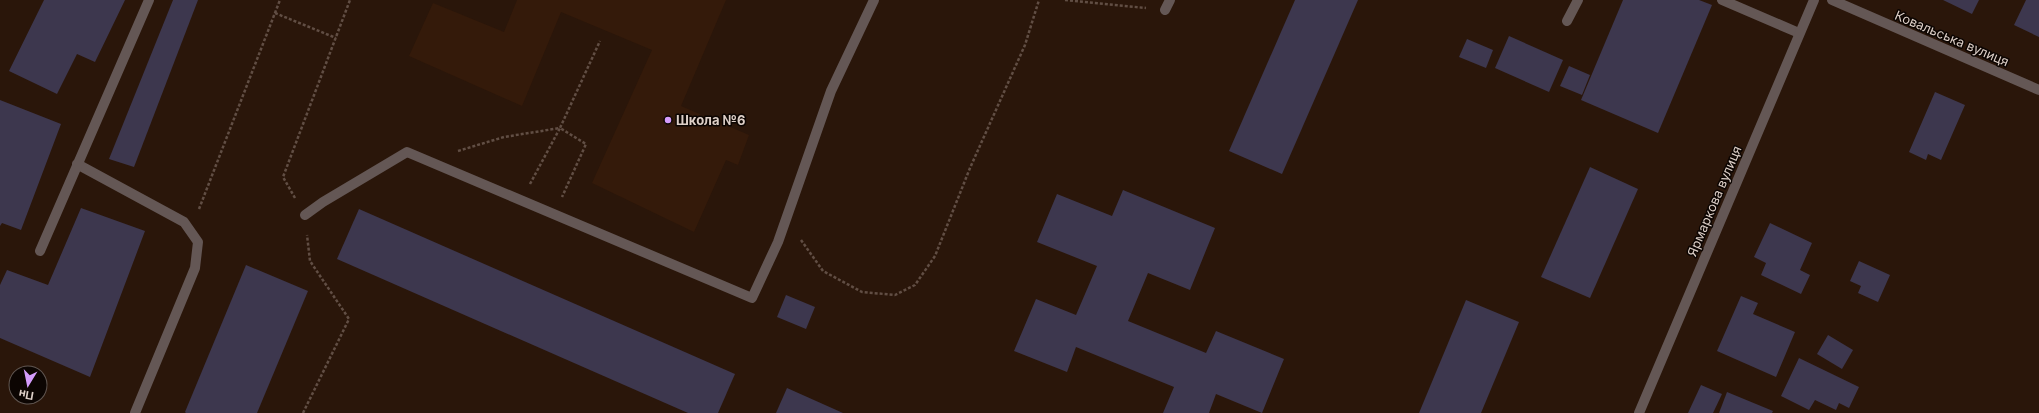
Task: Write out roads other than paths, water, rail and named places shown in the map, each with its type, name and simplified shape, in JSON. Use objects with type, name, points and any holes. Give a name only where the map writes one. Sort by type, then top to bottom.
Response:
[{"type":"street","points":[[40,251],[149,0]]},
{"type":"street","points":[[304,215],[407,152],[752,298],[778,242],[831,91],[874,0]]},
{"type":"street","points":[[1165,10],[1170,0]]},
{"type":"street","points":[[1567,21],[1578,0]]},
{"type":"street","points":[[1722,0],[1800,34]]},
{"type":"street","name":"Ярмаркова вулиця","points":[[1639,413],[1814,0]]},
{"type":"street","name":"Ковальська вулиця","points":[[1832,0],[2039,90]]},
{"type":"street","points":[[77,164],[184,222],[198,242],[195,268],[135,413]]},
{"type":"place","name":"Школа №6","points":[[668,120]]}]
